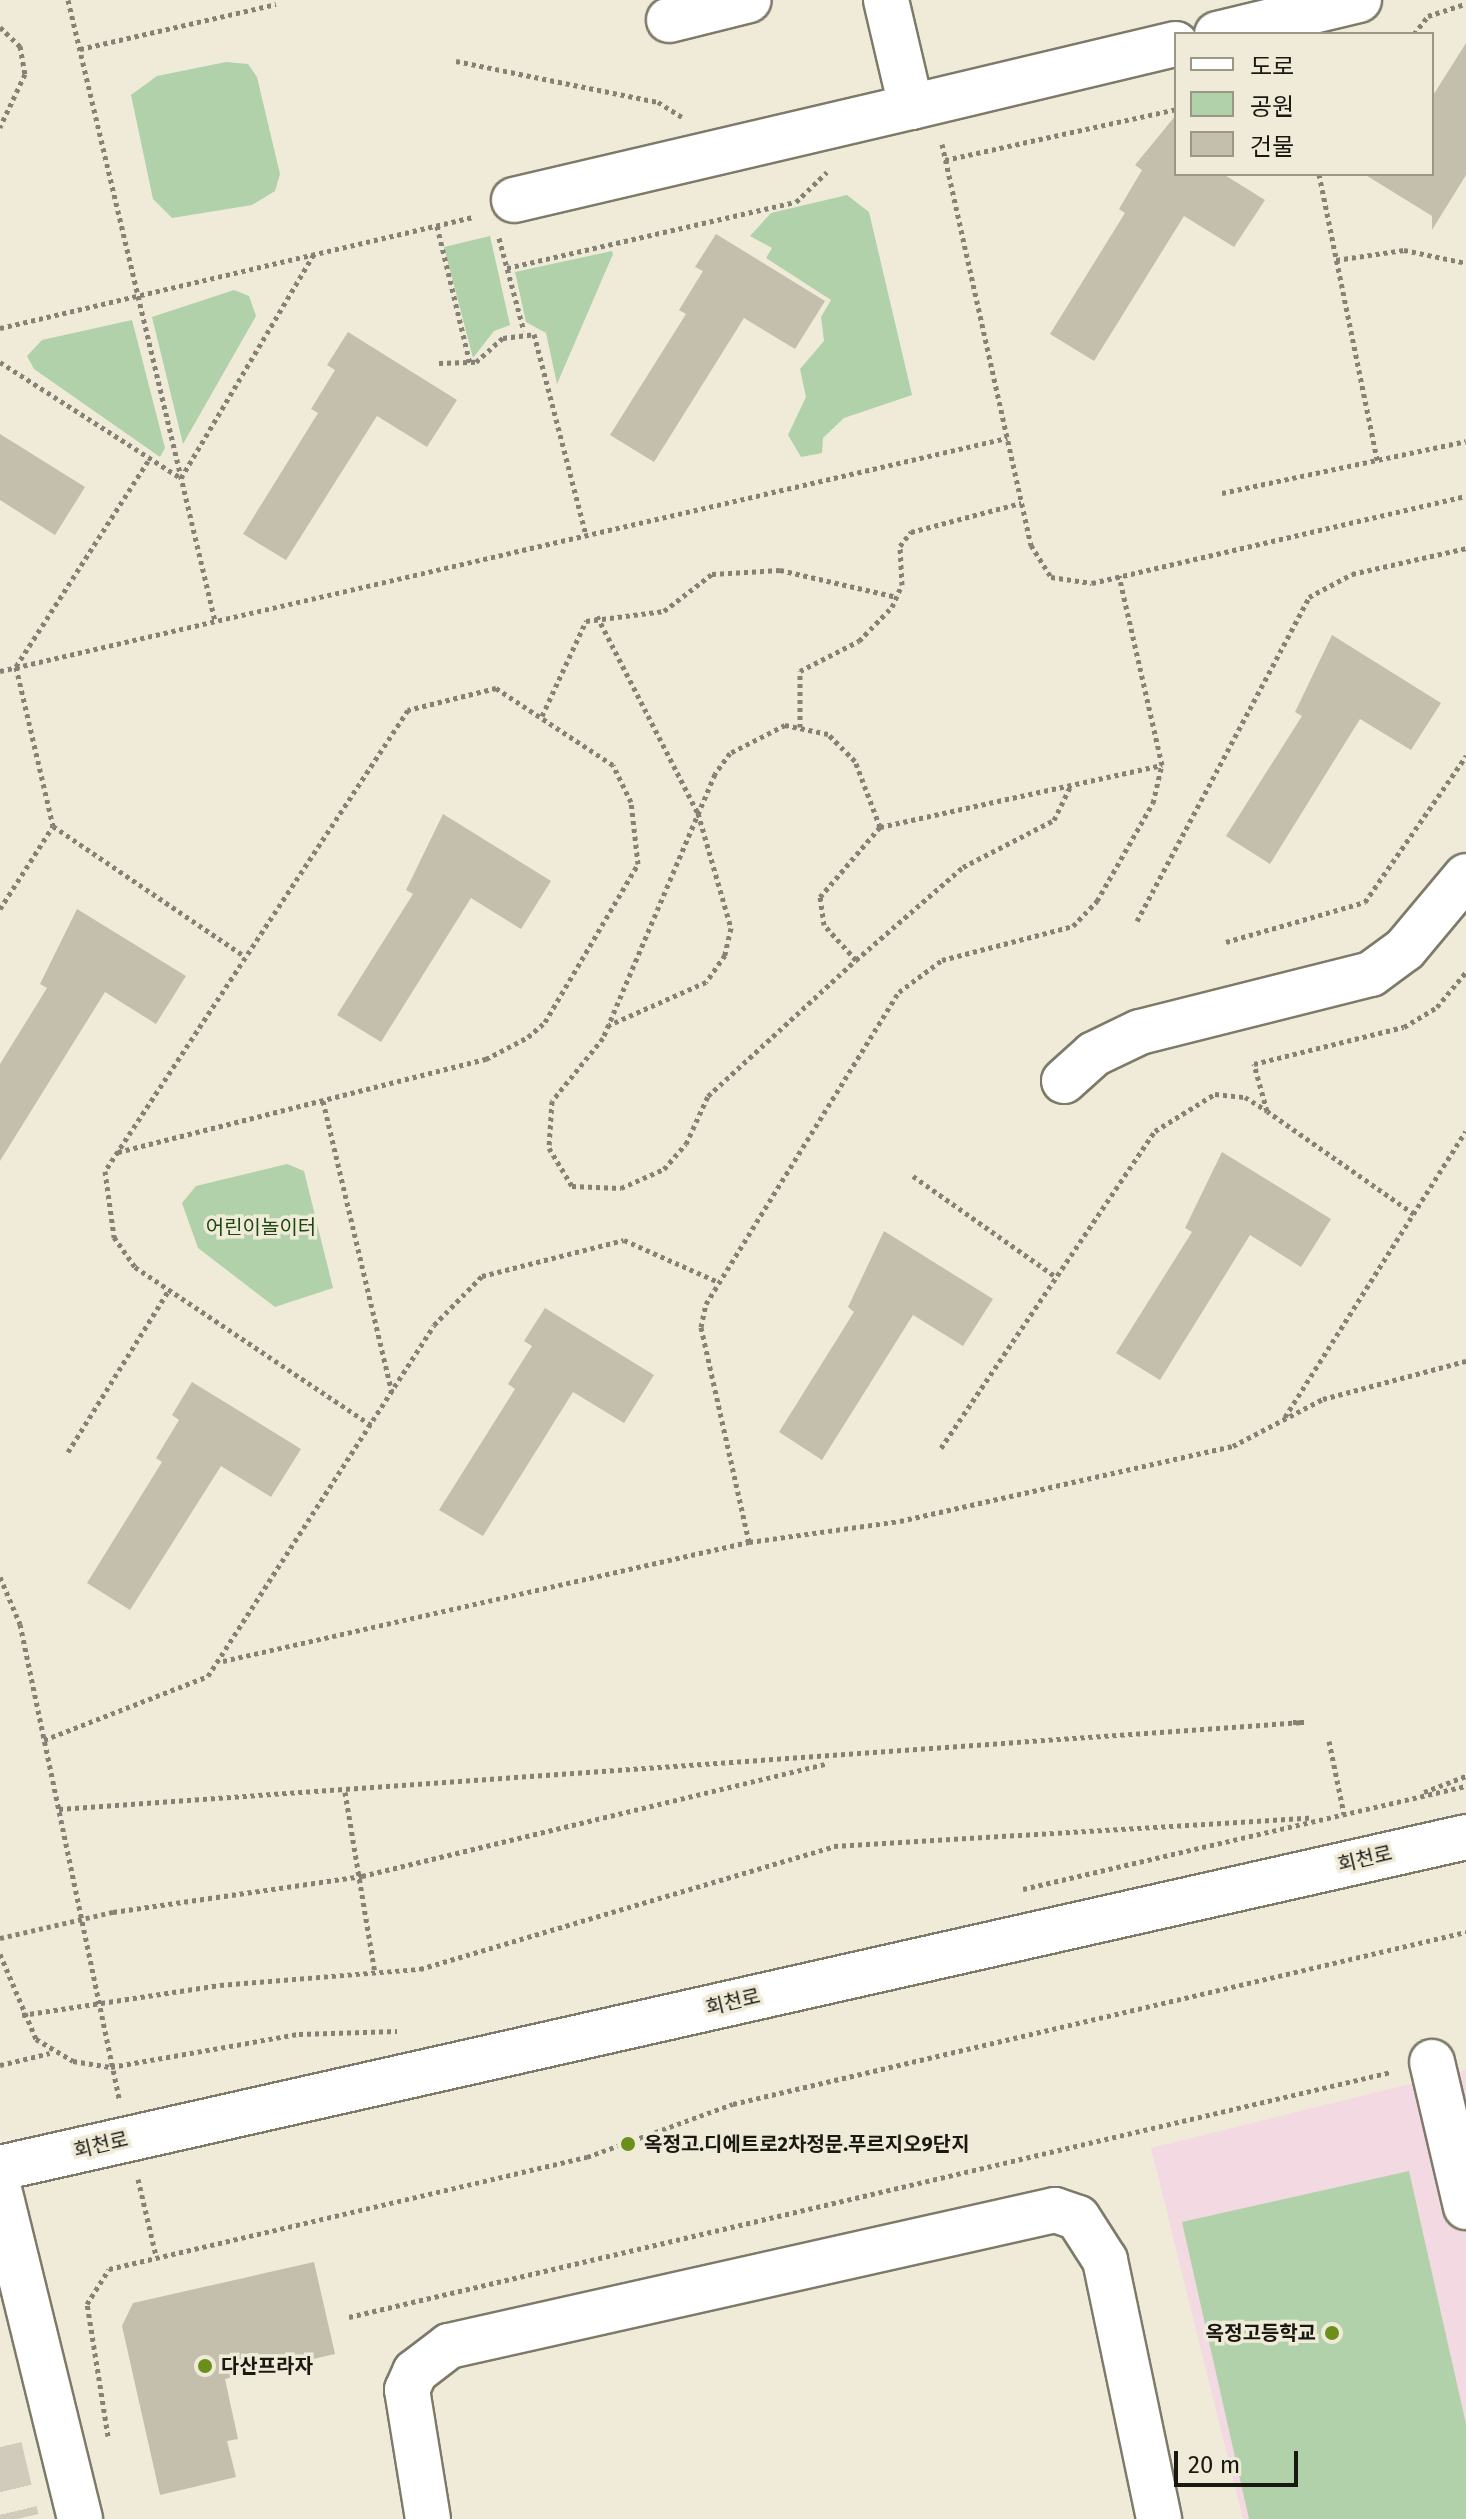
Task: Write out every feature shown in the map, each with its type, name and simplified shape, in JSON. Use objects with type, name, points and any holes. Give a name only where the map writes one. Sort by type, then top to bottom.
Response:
[{"type":"main road","points":[[669,20],[749,0]]},
{"type":"main road","points":[[886,0],[925,121]]},
{"type":"main road","points":[[1225,32],[1359,0]]},
{"type":"main road","points":[[499,214],[925,121],[1174,45]]},
{"type":"main road","points":[[1064,1081],[1094,1054],[1140,1032],[1371,974],[1405,949],[1466,876]]},
{"type":"main road","name":"회천로","points":[[0,2168],[1466,1837]]},
{"type":"main road","points":[[1432,2062],[1464,2191]]},
{"type":"main road","points":[[0,2193],[80,2519]]},
{"type":"main road","points":[[428,2519],[405,2415],[407,2390],[415,2372],[449,2346],[1055,2210],[1078,2218],[1105,2260],[1159,2519]]},
{"type":"path","points":[[68,0],[215,621]]},
{"type":"path","points":[[80,49],[276,4]]},
{"type":"path","points":[[1416,32],[1428,16],[1466,4]]},
{"type":"path","points":[[0,27],[20,46],[25,74],[0,127]]},
{"type":"path","points":[[456,61],[658,102],[697,123]]},
{"type":"path","points":[[945,160],[1174,109]]},
{"type":"path","points":[[925,121],[945,160],[1031,545],[1051,577],[1092,583],[1466,496]]},
{"type":"path","points":[[1319,176],[1377,460]]},
{"type":"path","points":[[507,268],[796,202]]},
{"type":"path","points":[[0,328],[499,214],[507,268],[524,331],[538,340],[586,535]]},
{"type":"path","points":[[437,226],[470,363]]},
{"type":"path","points":[[1336,260],[1404,250],[1466,263]]},
{"type":"path","points":[[181,478],[314,254]]},
{"type":"path","points":[[439,363],[470,363],[524,331]]},
{"type":"path","points":[[0,362],[148,461],[181,478]]},
{"type":"path","points":[[0,671],[1007,438]]},
{"type":"path","points":[[1222,493],[1466,441]]},
{"type":"path","points":[[148,461],[16,667],[53,826],[244,956]]},
{"type":"path","points":[[800,727],[800,671],[859,641],[897,597],[900,546],[911,532],[1021,503]]},
{"type":"path","points":[[1137,921],[1309,597],[1352,574],[1466,548]]},
{"type":"path","points":[[542,716],[578,631],[597,616],[664,611],[695,583],[743,570],[780,570],[897,597]]},
{"type":"path","points":[[749,1542],[701,1327],[716,1281],[899,992],[942,960],[1053,935],[1088,915],[1153,803],[1162,765],[1119,576]]},
{"type":"path","points":[[597,616],[698,813],[730,917],[725,955],[706,982],[608,1025]]},
{"type":"path","points":[[118,1152],[486,1059],[528,1037],[545,1022],[627,888],[640,836],[613,765],[496,688],[408,710],[105,1171],[104,1191],[114,1237],[135,1267],[371,1425]]},
{"type":"path","points":[[880,827],[844,746],[800,727],[768,728],[730,753],[698,813],[588,1065],[552,1101],[547,1121],[557,1171],[572,1186],[621,1188],[664,1169],[686,1144],[708,1096],[963,867],[1054,820],[1071,785]]},
{"type":"path","points":[[1226,942],[1365,902],[1466,756]]},
{"type":"path","points":[[856,960],[824,925],[820,897],[880,827],[1162,765]]},
{"type":"path","points":[[0,909],[53,826]]},
{"type":"path","points":[[1267,1111],[1254,1064],[1404,1027],[1437,1007],[1466,972]]},
{"type":"path","points":[[941,1448],[1155,1131],[1176,1113],[1230,1093],[1267,1111],[1414,1214]]},
{"type":"path","points":[[323,1101],[392,1392]]},
{"type":"path","points":[[1284,1418],[1466,1131]]},
{"type":"path","points":[[913,1176],[1056,1277]]},
{"type":"path","points":[[44,1740],[190,1687],[223,1661],[434,1325],[482,1276],[624,1240],[716,1281]]},
{"type":"path","points":[[68,1452],[169,1290]]},
{"type":"path","points":[[223,1661],[749,1542],[900,1521],[1233,1446],[1284,1418],[1375,1383],[1466,1361]]},
{"type":"path","points":[[0,1577],[20,1624],[111,2067]]},
{"type":"path","points":[[59,1809],[842,1760],[1304,1722],[1293,1722]]},
{"type":"path","points":[[1329,1741],[1344,1814]]},
{"type":"path","points":[[0,1938],[113,1912],[362,1876],[842,1760]]},
{"type":"path","points":[[1405,1800],[1466,1776]]},
{"type":"path","points":[[1005,1893],[1466,1786]]},
{"type":"path","points":[[345,1792],[362,1876],[375,1973]]},
{"type":"path","points":[[22,2015],[98,2003],[375,1973],[451,1961],[834,1846],[1328,1818]]},
{"type":"path","points":[[110,2445],[87,2332],[87,2304],[109,2269],[587,2157],[733,2104],[1466,1932]]},
{"type":"path","points":[[0,1954],[22,2015],[50,2053]]},
{"type":"path","points":[[0,2065],[50,2053],[111,2067],[299,2034],[410,2031]]},
{"type":"path","points":[[349,2317],[1432,2062]]},
{"type":"shaded area","name":"옥정고등학교","points":[[1466,2070],[1466,2519],[1243,2519],[1151,2148]]},
{"type":"green space","points":[[226,62],[248,64],[257,77],[280,174],[275,191],[252,205],[172,218],[153,199],[131,95],[157,76]]},
{"type":"green space","points":[[847,195],[869,212],[912,395],[844,418],[823,438],[822,453],[801,457],[788,435],[806,397],[800,369],[824,341],[821,317],[831,300],[766,258],[772,248],[750,236],[771,213]]},
{"type":"green space","points":[[490,236],[510,325],[494,331],[473,358],[444,247]]},
{"type":"green space","points":[[612,251],[557,384],[546,333],[526,322],[515,272]]},
{"type":"green space","points":[[234,290],[249,296],[256,316],[183,444],[152,317]]},
{"type":"green space","points":[[132,320],[165,448],[160,457],[34,369],[27,356],[42,340]]},
{"type":"green space","name":"어린이놀이터","points":[[287,1164],[304,1171],[333,1288],[275,1307],[198,1248],[182,1203],[196,1186]]},
{"type":"green space","name":"옥정고등학교","points":[[1409,2171],[1466,2424],[1466,2519],[1249,2519],[1182,2222]]},
{"type":"building","points":[[1466,43],[1466,175],[1432,230],[1432,216],[1367,176],[1434,176],[1434,94]]},
{"type":"building","points":[[1174,117],[1174,176],[1226,176],[1265,200],[1234,247],[1184,216],[1094,361],[1050,334],[1125,213],[1119,209],[1142,170],[1135,165]]},
{"type":"building","points":[[716,234],[825,301],[795,349],[744,318],[654,462],[610,435],[686,314],[679,310],[703,271],[695,267]]},
{"type":"building","points":[[348,332],[457,400],[427,447],[377,416],[286,560],[243,534],[318,413],[311,409],[335,370],[327,365]]},
{"type":"building","points":[[0,434],[85,487],[55,535],[0,500]]},
{"type":"building","points":[[1332,635],[1441,703],[1411,750],[1360,719],[1270,864],[1226,836],[1302,716],[1295,712]]},
{"type":"building","points":[[443,814],[551,881],[521,929],[471,898],[381,1042],[337,1015],[413,894],[406,890]]},
{"type":"building","points":[[77,909],[186,976],[156,1024],[105,992],[0,1161],[0,1064],[47,988],[40,984]]},
{"type":"building","points":[[1222,1152],[1331,1219],[1301,1267],[1250,1235],[1160,1380],[1116,1353],[1192,1232],[1185,1228]]},
{"type":"building","points":[[884,1231],[993,1299],[963,1346],[913,1315],[822,1460],[779,1432],[854,1312],[848,1307]]},
{"type":"building","points":[[545,1308],[654,1375],[624,1423],[573,1392],[483,1536],[439,1510],[515,1389],[508,1384],[532,1346],[524,1341]]},
{"type":"building","points":[[192,1382],[301,1449],[271,1497],[221,1466],[130,1610],[87,1583],[162,1462],[156,1458],[179,1420],[172,1415]]},
{"type":"building","name":"다산프라자","points":[[314,2262],[335,2354],[225,2379],[238,2439],[227,2441],[236,2477],[160,2495],[122,2326],[133,2303]]},
{"type":"tunnel","points":[[0,2447],[17,2519]]},
{"type":"place","name":"옥정고.디에트로2차정문.푸르지오9단지","points":[[628,2144]]},
{"type":"place","name":"옥정고등학교","points":[[1332,2333]]},
{"type":"place","name":"다산프라자","points":[[205,2366]]}]
